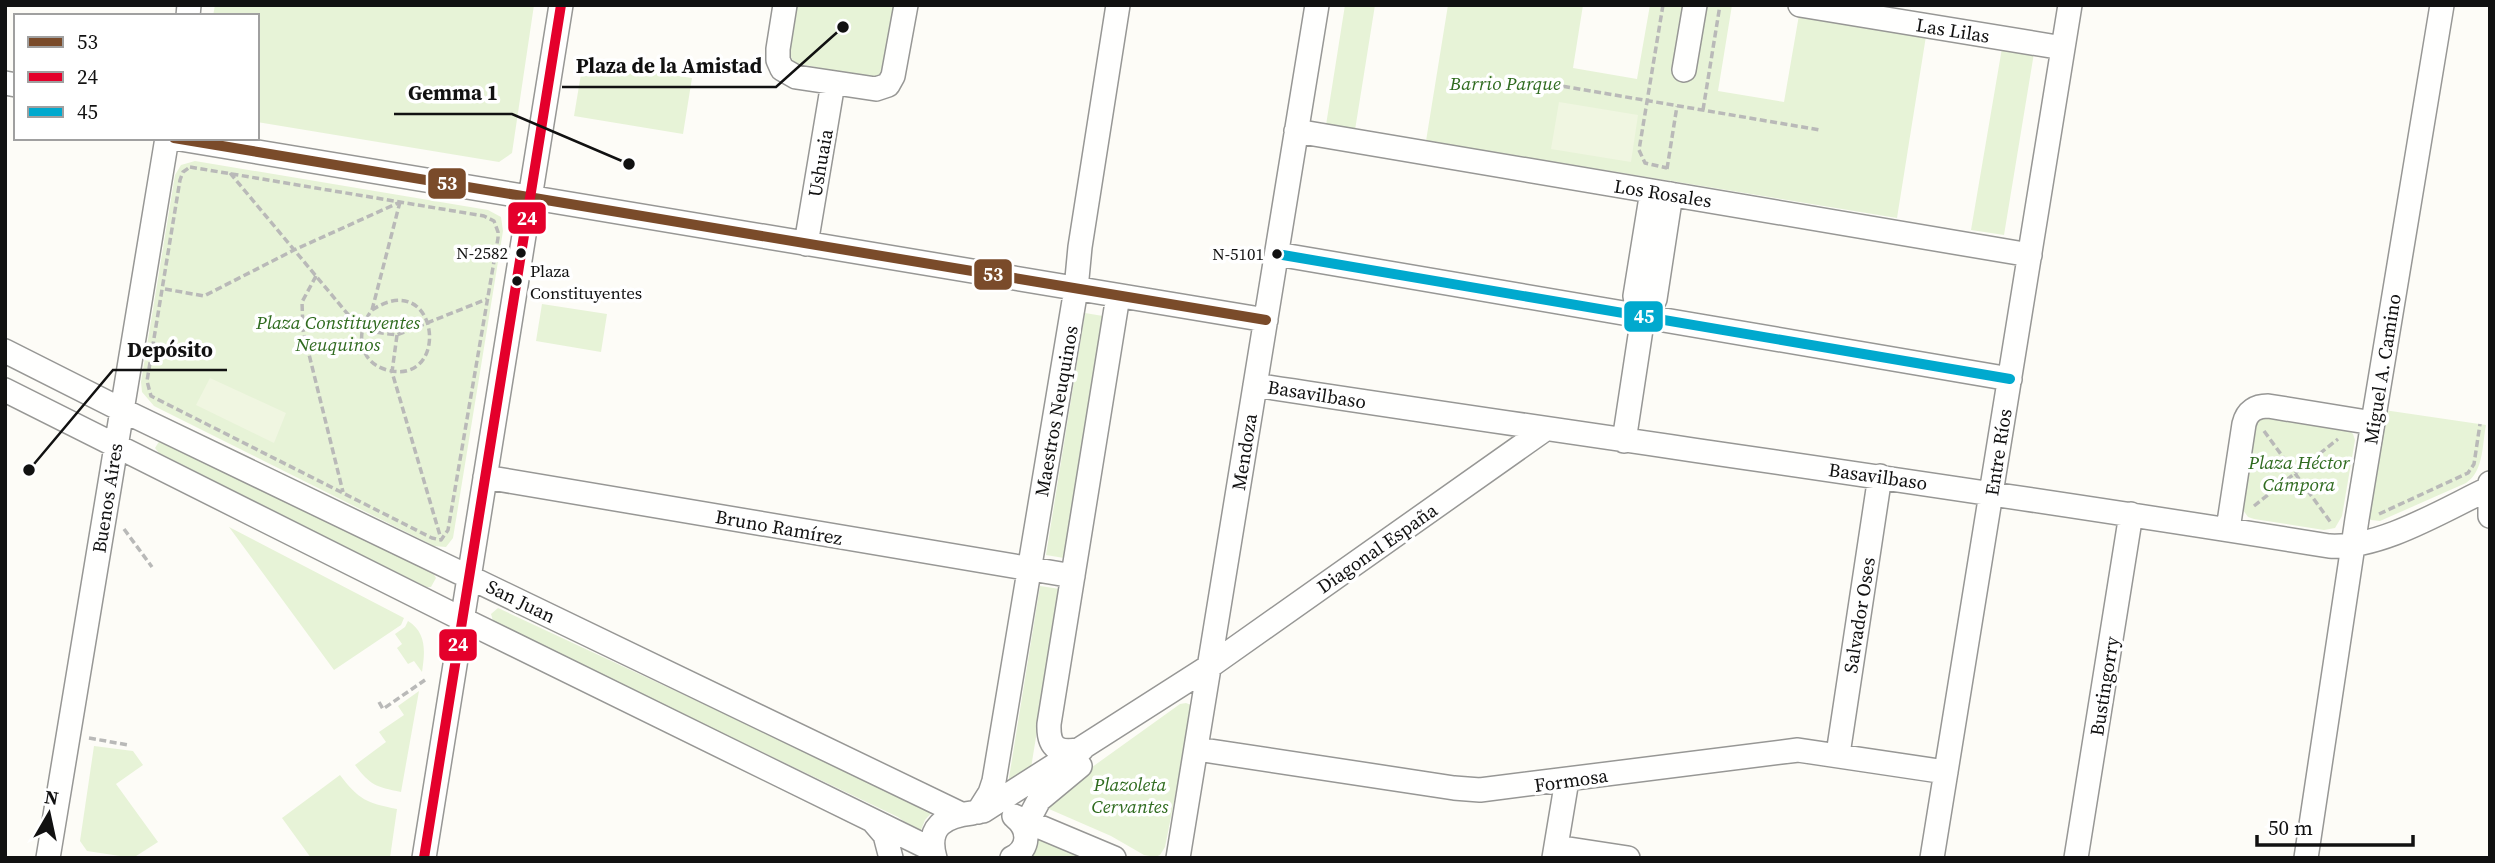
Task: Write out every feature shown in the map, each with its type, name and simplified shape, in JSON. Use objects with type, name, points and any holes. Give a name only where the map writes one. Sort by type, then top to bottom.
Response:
[{"type":"street","points":[[424,858],[562,5]]},
{"type":"street","points":[[785,5],[778,49],[779,65],[791,75],[876,89],[888,85],[895,70],[906,5]]},
{"type":"street","name":"Maestros Neuquinos","points":[[974,813],[990,793],[994,781],[1076,289],[1080,247],[1118,5]]},
{"type":"street","name":"Mendoza","points":[[1178,854],[1317,5]]},
{"type":"street","points":[[1685,70],[1695,5]]},
{"type":"street","name":"Las Lilas","points":[[1800,5],[2063,48]]},
{"type":"street","name":"Entre Ríos","points":[[1932,858],[2070,5]]},
{"type":"street","name":"Miguel A. Camino","points":[[2306,858],[2353,546],[2442,5]]},
{"type":"street","name":"Ushuaia","points":[[806,244],[833,83]]},
{"type":"street","name":"Los Rosales","points":[[1296,131],[2030,255]]},
{"type":"street","name":"Buenos Aires","points":[[48,858],[167,140]]},
{"type":"street","points":[[186,140],[1266,320]]},
{"type":"street","points":[[1624,440],[1643,316],[1637,307],[1635,296],[1662,193]]},
{"type":"street","points":[[1277,254],[2010,379]]},
{"type":"street","points":[[1082,749],[1065,751],[1056,748],[1049,733],[1118,296]]},
{"type":"street","name":"San Juan","points":[[5,351],[469,576],[974,813]]},
{"type":"street","name":"Basavilbaso","points":[[1255,385],[1544,430],[1991,492],[2329,546],[2353,546],[2385,537],[2489,486]]},
{"type":"street","points":[[5,390],[462,619],[871,819],[933,855]]},
{"type":"street","points":[[2228,529],[2245,419],[2259,420],[2261,406],[2373,423]]},
{"type":"street","name":"Diagonal España","points":[[933,855],[932,839],[937,828],[951,817],[974,813],[1082,749],[1210,666],[1544,430]]},
{"type":"street","name":"Salvador Oses","points":[[1838,754],[1880,476]]},
{"type":"street","name":"Bruno Ramírez","points":[[485,477],[1073,576]]},
{"type":"street","points":[[2489,486],[2490,516]]},
{"type":"street","name":"Bustingorry","points":[[2076,858],[2131,514]]},
{"type":"street","name":"Diagonal España","points":[[1013,858],[1025,848],[1027,842],[1021,822],[1047,792],[1210,666]]},
{"type":"street","name":"Formosa","points":[[1196,749],[1465,789],[1494,790],[1798,750],[1946,772]]},
{"type":"street","points":[[1567,780],[1555,852],[1628,858]]},
{"type":"street","points":[[974,813],[995,811],[1114,858]]},
{"type":"street","points":[[871,819],[885,835],[891,858]]},
{"type":"path","points":[[1662,5],[1639,155],[1645,163],[1667,168]]},
{"type":"path","points":[[1703,110],[1720,5]]},
{"type":"path","points":[[1532,81],[1820,130]]},
{"type":"path","points":[[1662,193],[1677,106]]},
{"type":"path","points":[[190,167],[484,216],[494,221],[498,238],[448,530],[442,540],[432,538],[344,495],[151,396],[148,381],[163,289],[183,172],[190,167]]},
{"type":"path","points":[[230,173],[361,330],[397,335],[487,299]]},
{"type":"path","points":[[163,289],[204,296],[294,250],[400,202]]},
{"type":"path","points":[[372,310],[392,301],[403,302],[423,313],[429,323],[431,343],[421,361],[403,371],[392,372],[381,368],[364,352],[361,341],[361,330],[372,310],[400,202]]},
{"type":"path","points":[[316,276],[302,302],[303,330],[344,495]]},
{"type":"path","points":[[397,335],[392,372],[442,540]]},
{"type":"path","points":[[2259,420],[2259,439]]},
{"type":"path","points":[[2259,420],[2333,525]]},
{"type":"path","points":[[2373,517],[2468,472],[2474,464],[2480,424]]},
{"type":"path","points":[[2249,500],[2247,512],[2345,433]]},
{"type":"path","points":[[122,526],[152,567]]},
{"type":"path","points":[[379,702],[383,709],[425,680]]},
{"type":"path","points":[[89,738],[128,745]]},
{"type":"green space","points":[[215,5],[534,5],[512,153],[499,162],[259,122],[259,14],[213,14]]},
{"type":"green space","points":[[796,5],[896,5],[882,75],[870,77],[794,63],[789,53]]},
{"type":"green space","points":[[1345,5],[1375,5],[1355,130],[1326,125]]},
{"type":"green space","name":"Barrio Parque","points":[[1448,5],[1583,5],[1573,68],[1637,79],[1650,5],[1732,5],[1718,91],[1784,102],[1799,15],[1926,36],[1897,218],[1426,141]]},
{"type":"green space","points":[[2002,48],[2034,53],[2004,235],[1971,230]]},
{"type":"green space","points":[[583,62],[692,78],[683,134],[574,116]]},
{"type":"green space","points":[[1559,102],[1638,115],[1631,162],[1551,149]]},
{"type":"green space","name":"Plaza Constituyentes Neuquinos","points":[[195,161],[488,210],[501,217],[503,231],[453,538],[446,547],[434,546],[154,406],[142,392],[141,382],[175,175],[181,165]]},
{"type":"green space","points":[[542,304],[607,314],[601,352],[536,341]]},
{"type":"green space","points":[[1085,313],[1103,316],[1064,558],[1046,555]]},
{"type":"green space","points":[[210,378],[286,413],[274,443],[196,405]]},
{"type":"green space","points":[[2384,410],[2486,425],[2479,465],[2472,478],[2380,521],[2371,520],[2367,516]]},
{"type":"green space","name":"Plaza Héctor Cámpora","points":[[2266,416],[2349,430],[2353,434],[2355,440],[2342,516],[2335,528],[2324,530],[2254,519],[2248,517],[2243,510],[2256,427],[2258,420]]},
{"type":"green space","points":[[160,440],[433,573],[436,578],[431,587],[426,587],[159,453],[155,448]]},
{"type":"green space","points":[[229,527],[404,618],[401,625],[334,670]]},
{"type":"green space","points":[[1040,586],[1060,589],[1031,768],[1008,784]]},
{"type":"green space","points":[[498,608],[932,812],[921,830],[914,829],[898,817],[494,624],[491,614]]},
{"type":"green space","points":[[408,621],[422,637],[422,672],[414,661],[408,664],[397,648],[402,644],[395,634],[405,627]]},
{"type":"green space","points":[[419,691],[401,792],[379,787],[355,765],[386,742],[379,732],[404,715],[398,706]]},
{"type":"green space","name":"Plazoleta Cervantes","points":[[1180,704],[1191,705],[1192,711],[1165,847],[1160,855],[1144,855],[1111,836],[1049,809],[1049,798]]},
{"type":"green space","points":[[94,746],[133,751],[143,765],[116,784],[158,842],[133,858],[87,851],[80,841]]},
{"type":"green space","points":[[340,775],[364,799],[397,809],[390,858],[311,858],[282,818]]},
{"type":"green space","points":[[1037,832],[1093,858],[1029,858]]},
{"type":"transit line","name":"24","points":[[424,858],[561,5]]},
{"type":"transit line","name":"53","points":[[186,140],[1266,320]]},
{"type":"transit line","name":"45","points":[[1277,254],[2010,379]]},
{"type":"place","name":"Plaza de la Amistad","points":[[843,27]]},
{"type":"place","name":"Gemma 1","points":[[629,164]]},
{"type":"place","name":"N-2582","points":[[521,253]]},
{"type":"place","name":"N-5101","points":[[1277,254]]},
{"type":"place","name":"Plaza Constituyentes","points":[[517,281]]},
{"type":"place","name":"Depósito","points":[[29,470]]}]
